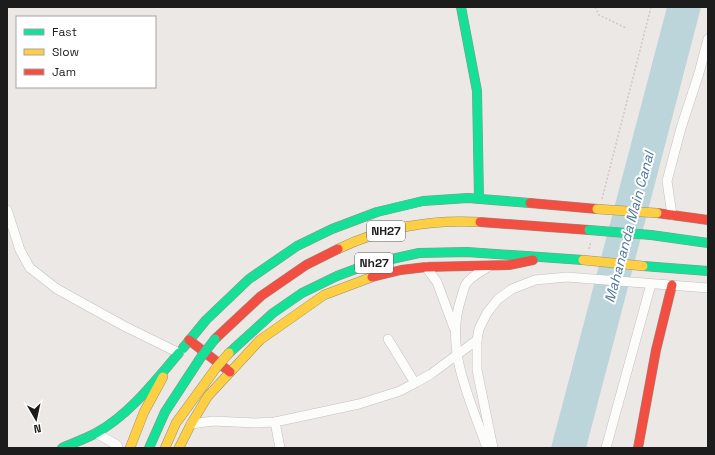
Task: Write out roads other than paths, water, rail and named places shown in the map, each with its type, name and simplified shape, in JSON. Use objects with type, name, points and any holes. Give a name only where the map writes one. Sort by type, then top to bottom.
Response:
[{"type":"main road","points":[[461,7],[477,92],[479,198]]},
{"type":"main road","points":[[62,448],[96,433],[123,414],[144,394],[206,320],[249,279],[297,246],[332,229],[377,212],[423,201],[479,198],[657,213],[708,220]]},
{"type":"main road","name":"NH27","points":[[149,448],[152,438],[175,394],[201,357],[215,339],[261,296],[306,265],[345,246],[379,233],[426,223],[476,222],[591,233],[651,235],[708,243]]},
{"type":"main road","name":"Nh27","points":[[165,448],[176,423],[216,368],[229,353],[273,313],[302,294],[337,276],[369,264],[426,253],[467,252],[546,257]]},
{"type":"main road","points":[[179,448],[191,424],[208,396],[260,340],[324,296],[365,279],[401,270],[426,267],[509,265],[546,257],[708,271]]},
{"type":"main road","points":[[638,448],[656,350],[672,285]]},
{"type":"main road","points":[[189,340],[230,372]]},
{"type":"main road","points":[[130,448],[144,412],[179,352]]},
{"type":"street","points":[[672,215],[667,181],[681,128],[699,73],[708,39]]},
{"type":"street","points":[[7,210],[20,250],[30,268],[57,289],[124,326],[179,352]]},
{"type":"street","points":[[487,448],[461,373],[457,355],[455,331],[458,310],[466,285],[474,276],[490,266]]},
{"type":"street","points":[[426,267],[437,282],[455,331]]},
{"type":"street","points":[[492,448],[477,370],[477,340],[479,329],[487,313],[498,299],[512,289],[535,280],[567,277],[640,284],[708,288]]},
{"type":"street","points":[[606,448],[651,284]]},
{"type":"street","points":[[388,339],[415,383]]},
{"type":"street","points":[[191,424],[213,420],[255,423],[275,422],[359,404],[400,391],[415,383],[431,374],[477,340]]},
{"type":"street","points":[[275,422],[280,448]]},
{"type":"street","points":[[96,433],[116,445],[118,448]]},
{"type":"water","name":"Mahananda Main Canal","points":[[667,7],[701,7],[586,448],[551,448]]}]
